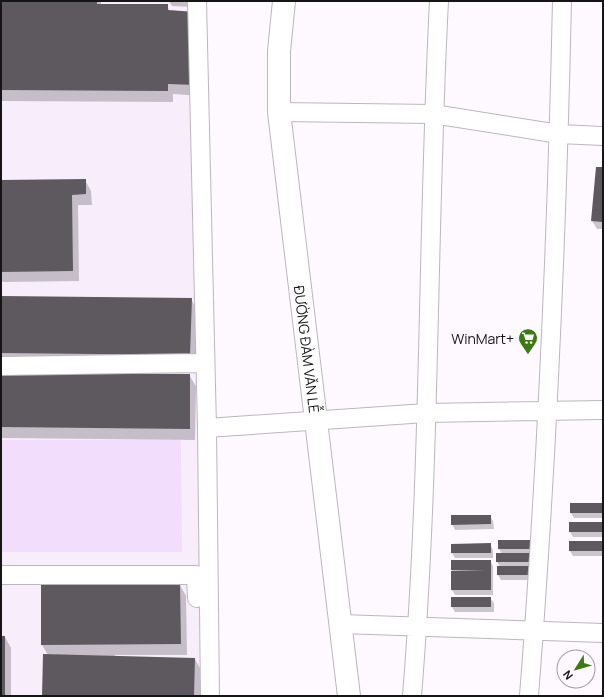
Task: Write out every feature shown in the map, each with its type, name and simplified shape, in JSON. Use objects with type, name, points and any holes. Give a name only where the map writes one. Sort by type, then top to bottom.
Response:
[{"type":"main road","name":"ĐƯỜNG ĐÀM VĂN LỄ","points":[[284,1],[280,51],[279,112],[349,696]]},
{"type":"street","points":[[197,1],[207,428],[210,696]]},
{"type":"street","points":[[412,696],[417,628],[426,413],[433,114],[439,1]]},
{"type":"street","points":[[529,696],[546,410],[559,134],[562,1]]},
{"type":"street","points":[[279,112],[433,114],[559,134],[603,136]]},
{"type":"street","points":[[1,366],[198,363]]},
{"type":"street","points":[[207,428],[426,413],[603,410]]},
{"type":"street","points":[[1,575],[196,575],[197,598]]},
{"type":"street","points":[[341,624],[417,628],[603,633]]},
{"type":"shaded area","points":[[1,1],[200,1],[203,696],[1,696]]},
{"type":"shaded area","points":[[1,440],[181,440],[182,552],[1,552]]},
{"type":"building","points":[[1,1],[97,1],[97,4],[168,4],[168,10],[196,12],[197,85],[168,84],[168,91],[1,90]]},
{"type":"building","points":[[596,167],[603,167],[603,222],[591,221]]},
{"type":"building","points":[[86,179],[86,194],[72,195],[73,271],[1,272],[1,180]]},
{"type":"building","points":[[1,296],[192,298],[190,355],[1,353]]},
{"type":"building","points":[[1,373],[190,374],[190,429],[1,427]]},
{"type":"building","points":[[570,503],[603,503],[603,513],[570,513]]},
{"type":"building","points":[[451,515],[491,515],[491,524],[451,525]]},
{"type":"building","points":[[569,522],[603,522],[603,532],[569,532]]},
{"type":"building","points":[[498,540],[538,540],[538,549],[498,549]]},
{"type":"building","points":[[569,541],[603,541],[603,551],[569,551]]},
{"type":"building","points":[[491,543],[491,553],[451,553],[451,544]]},
{"type":"building","points":[[496,553],[536,553],[536,562],[496,562]]},
{"type":"building","points":[[451,560],[491,560],[491,590],[451,590],[451,571],[486,570],[451,570]]},
{"type":"building","points":[[497,566],[537,566],[537,575],[497,575]]},
{"type":"building","points":[[41,584],[180,584],[181,644],[41,645]]},
{"type":"building","points":[[451,597],[491,597],[491,607],[451,607]]},
{"type":"building","points":[[1,636],[5,636],[5,696],[1,696]]},
{"type":"building","points":[[43,654],[195,658],[194,696],[42,696]]},
{"type":"place","name":"WinMart+","points":[[528,355]]}]
